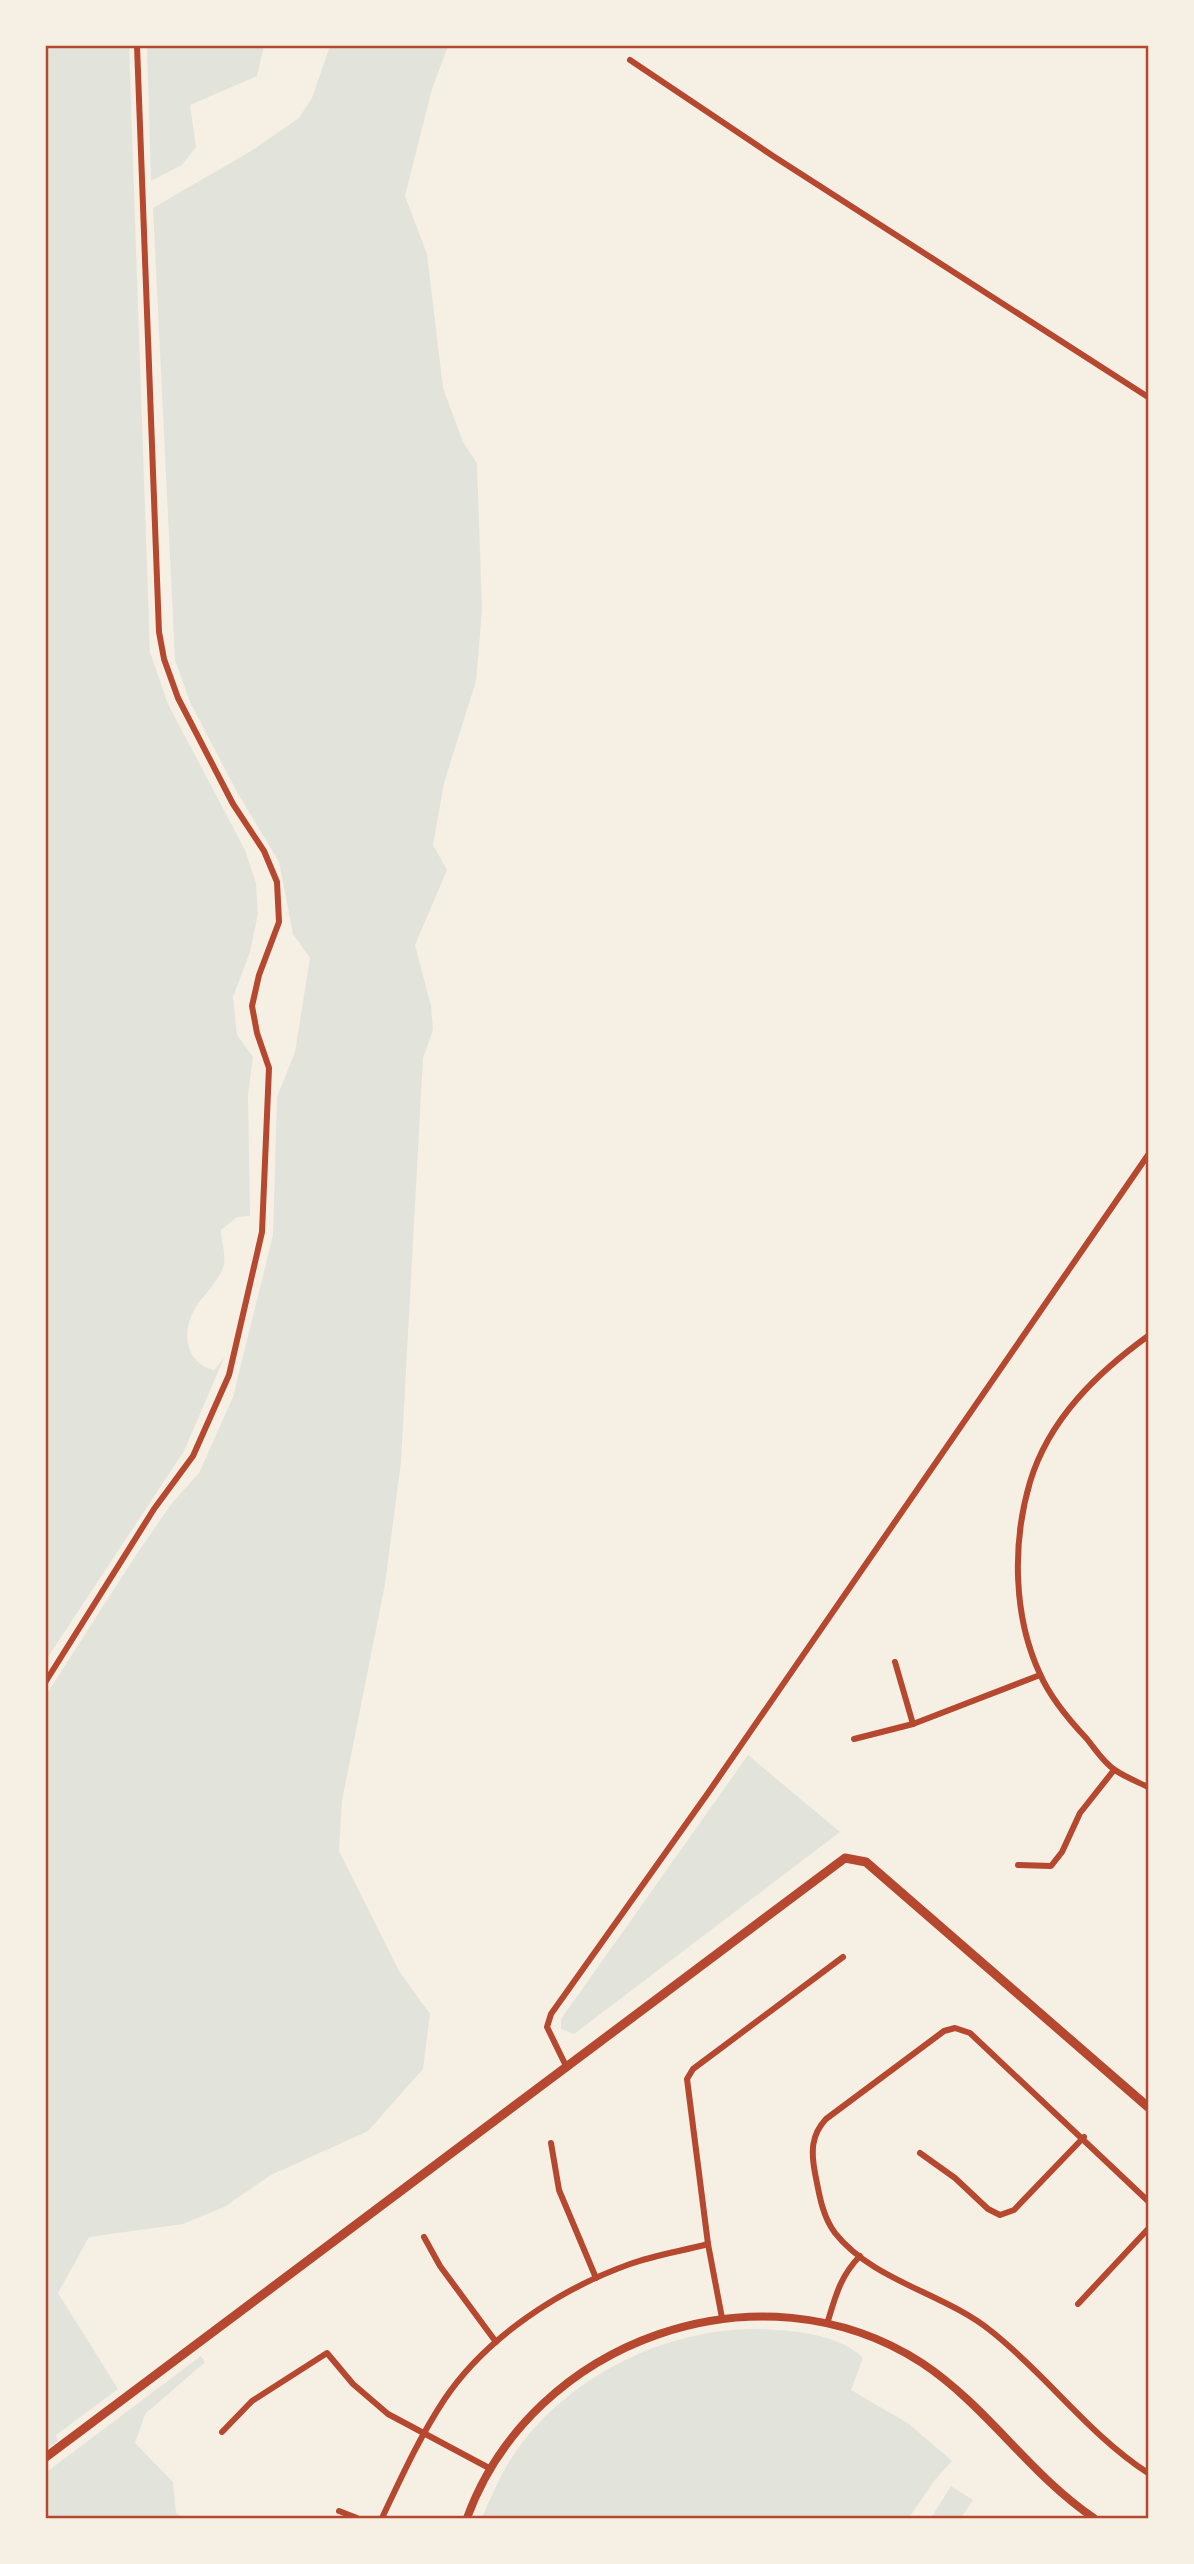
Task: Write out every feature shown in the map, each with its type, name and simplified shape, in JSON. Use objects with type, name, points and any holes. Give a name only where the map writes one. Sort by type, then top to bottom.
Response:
[{"type":"main road","points":[[46,2457],[838,1862],[850,1857],[866,1862],[1149,2107]]},
{"type":"street","points":[[46,1681],[154,1509],[193,1456],[229,1375],[262,1232],[269,1068],[257,1033],[253,1006],[259,975],[279,922],[277,882],[264,851],[233,804],[178,698],[164,659],[159,632],[137,46]]},
{"type":"street","points":[[630,60],[773,156],[1149,397]]},
{"type":"street","points":[[567,2068],[547,2027],[551,2014],[708,1793],[1149,1155]]},
{"type":"street","points":[[1149,1336],[1107,1366],[1075,1400],[1053,1433],[1030,1480],[1021,1521],[1017,1575],[1025,1625],[1040,1675],[1075,1726],[1114,1770],[1149,1787]]},
{"type":"street","points":[[895,1662],[913,1724]]},
{"type":"street","points":[[853,1740],[913,1724],[1040,1675]]},
{"type":"street","points":[[1018,1865],[1051,1866],[1062,1852],[1080,1813],[1114,1770]]},
{"type":"street","points":[[722,2318],[708,2244],[687,2085],[690,2074],[844,1957]]},
{"type":"street","points":[[1149,2200],[970,2033],[955,2028],[944,2031],[817,2129],[813,2139],[814,2169],[825,2215],[834,2231],[860,2256],[947,2301],[992,2332],[1108,2444],[1149,2473]]},
{"type":"street","points":[[920,2153],[956,2178],[988,2209],[1000,2215],[1014,2210],[1084,2137]]},
{"type":"street","points":[[551,2143],[559,2190],[596,2278]]},
{"type":"street","points":[[1078,2304],[1149,2229]]},
{"type":"street","points":[[424,2237],[440,2266],[496,2342]]},
{"type":"street","points":[[382,2518],[424,2432],[445,2398],[496,2342],[533,2314],[596,2278],[632,2263],[708,2244]]},
{"type":"street","points":[[827,2324],[838,2286],[848,2268],[860,2256]]},
{"type":"street","points":[[467,2518],[489,2468],[513,2433],[542,2402],[594,2363],[656,2335],[688,2324],[722,2318],[774,2316],[827,2324],[890,2345],[949,2382],[1054,2484],[1094,2518]]},
{"type":"street","points":[[222,2432],[252,2401],[327,2353],[354,2384],[388,2414],[489,2468]]},
{"type":"street","points":[[339,2511],[357,2518]]},
{"type":"shaded area","points":[[46,46],[129,46],[150,652],[168,704],[245,850],[256,883],[258,914],[250,952],[233,997],[237,1035],[253,1057],[248,1095],[250,1216],[237,1217],[221,1230],[223,1268],[192,1313],[187,1334],[191,1352],[204,1366],[214,1370],[224,1358],[184,1451],[46,1660]]},
{"type":"shaded area","points":[[147,46],[264,46],[257,76],[190,105],[196,147],[182,165],[151,181]]},
{"type":"shaded area","points":[[330,46],[448,46],[432,89],[405,196],[427,254],[443,388],[463,442],[477,463],[482,610],[476,681],[444,783],[433,845],[447,870],[415,945],[431,1006],[433,1030],[423,1058],[401,1462],[385,1584],[342,1801],[339,1851],[399,1971],[430,2014],[423,2069],[368,2131],[271,2175],[224,2207],[183,2224],[89,2237],[58,2293],[118,2389],[56,2435],[58,2441],[46,2450],[46,1695],[136,1555],[172,1503],[199,1473],[233,1397],[273,1235],[277,1097],[295,1052],[310,958],[293,934],[279,862],[237,792],[190,702],[175,660],[153,208],[251,151],[299,118],[312,98]]},
{"type":"shaded area","points":[[748,1755],[840,1832],[574,2034],[561,2029],[561,2019]]},
{"type":"shaded area","points":[[755,2329],[813,2334],[853,2350],[863,2358],[851,2390],[909,2424],[952,2461],[934,2481],[909,2518],[482,2518],[503,2473],[519,2447],[541,2421],[593,2378],[655,2347],[688,2337]]},
{"type":"shaded area","points":[[201,2356],[205,2362],[145,2414],[135,2443],[173,2482],[176,2513],[184,2518],[46,2518],[48,2471]]},
{"type":"shaded area","points":[[951,2486],[973,2500],[961,2518],[931,2518]]}]
